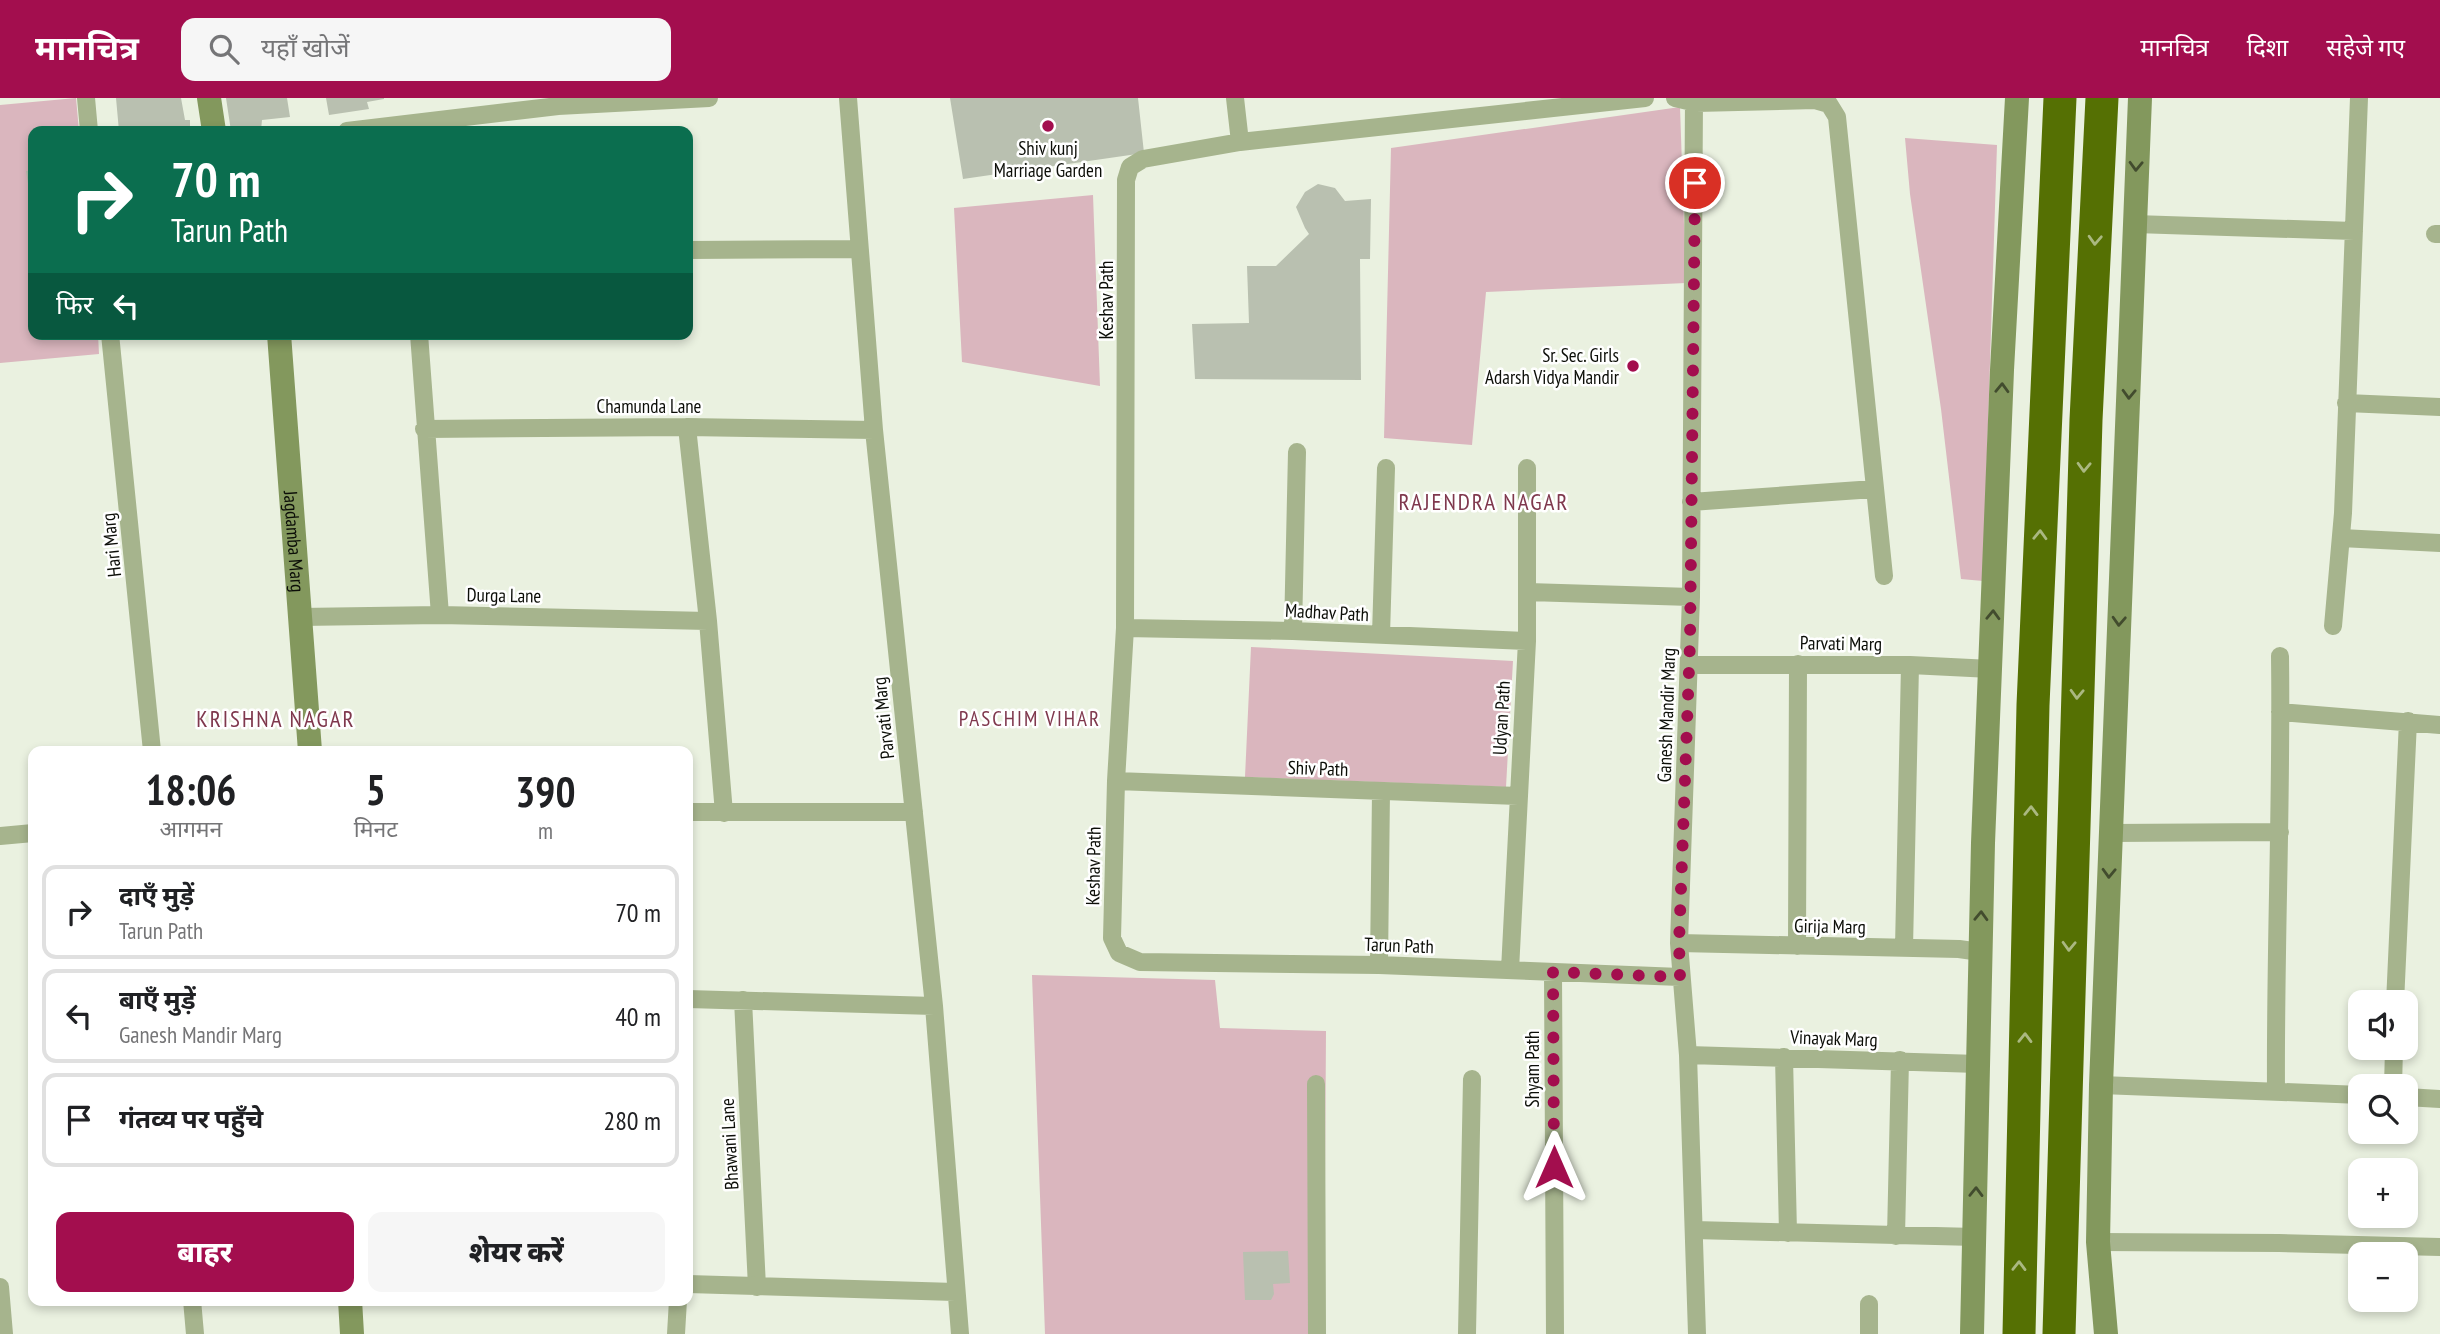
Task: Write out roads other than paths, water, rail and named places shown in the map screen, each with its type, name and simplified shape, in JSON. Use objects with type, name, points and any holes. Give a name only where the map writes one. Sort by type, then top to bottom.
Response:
[{"type":"highway","points":[[2019,1334],[2033,705],[2060,98]]},
{"type":"highway","points":[[2059,1334],[2085,434],[2102,98]]},
{"type":"street","points":[[86,98],[89,126]]},
{"type":"street","points":[[209,98],[213,126]]},
{"type":"street","points":[[415,126],[558,106],[709,98]]},
{"type":"street","name":"Parvati Marg","points":[[848,98],[874,430],[934,1006],[960,1334]]},
{"type":"street","points":[[1235,98],[1240,142]]},
{"type":"street","name":"Keshav Path","points":[[1119,953],[1112,937],[1116,781],[1125,628],[1126,180],[1129,167],[1143,159],[1240,142],[1645,98]]},
{"type":"street","points":[[1675,98],[1695,101],[1815,100],[1829,104],[1837,117],[1884,576]]},
{"type":"street","points":[[1972,1334],[1980,952],[2002,370],[2017,98]]},
{"type":"street","points":[[2106,1334],[2098,1242],[2101,1085],[2140,98]]},
{"type":"street","points":[[2333,626],[2341,538],[2359,98]]},
{"type":"street","name":"Ganesh Mandir Marg","points":[[1695,101],[1691,597],[1679,943],[1688,1055],[1697,1334]]},
{"type":"street","points":[[2134,225],[2354,231]]},
{"type":"street","points":[[693,250],[860,249]]},
{"type":"street","name":"Hari Marg","points":[[111,340],[151,746]]},
{"type":"street","name":"Jagdamba Marg","points":[[279,340],[310,746]]},
{"type":"street","points":[[419,340],[440,615]]},
{"type":"street","points":[[2347,404],[2440,407]]},
{"type":"street","points":[[687,427],[708,621],[724,813]]},
{"type":"street","name":"Chamunda Lane","points":[[424,429],[687,427],[874,430]]},
{"type":"street","points":[[1293,631],[1297,453]]},
{"type":"street","points":[[1381,635],[1386,468]]},
{"type":"street","name":"Udyan Path","points":[[1510,970],[1527,641],[1527,468]]},
{"type":"street","points":[[1691,502],[1874,489]]},
{"type":"street","points":[[2341,538],[2440,542]]},
{"type":"street","points":[[1528,592],[1691,597]]},
{"type":"street","name":"Durga Lane","points":[[300,617],[440,615],[708,621]]},
{"type":"street","name":"Madhav Path","points":[[1125,628],[1293,631],[1527,641]]},
{"type":"street","points":[[2276,1092],[2280,656]]},
{"type":"street","points":[[1797,946],[1798,664]]},
{"type":"street","name":"Parvati Marg","points":[[1689,665],[1910,665],[1991,669]]},
{"type":"street","points":[[1905,948],[1910,665]]},
{"type":"street","points":[[2280,712],[2440,725]]},
{"type":"street","points":[[2396,990],[2408,721]]},
{"type":"street","name":"Shiv Path","points":[[1116,781],[1518,796]]},
{"type":"street","points":[[1379,965],[1381,791]]},
{"type":"street","points":[[693,813],[914,812]]},
{"type":"street","points":[[2110,833],[2280,832]]},
{"type":"street","points":[[0,836],[28,833]]},
{"type":"street","name":"Girija Marg","points":[[1679,943],[1980,952]]},
{"type":"street","name":"Tarun Path","points":[[1119,953],[1140,962],[1379,965],[1680,977]]},
{"type":"street","name":"Shyam Path","points":[[1553,972],[1555,1334]]},
{"type":"street","points":[[693,999],[934,1006]]},
{"type":"street","name":"Bhawani Lane","points":[[743,1000],[757,1287]]},
{"type":"street","name":"Vinayak Marg","points":[[1688,1055],[1978,1064]]},
{"type":"street","points":[[1784,1057],[1788,1233]]},
{"type":"street","points":[[1896,1236],[1900,1060]]},
{"type":"street","points":[[1467,1334],[1472,1079]]},
{"type":"street","points":[[1316,1084],[1317,1334]]},
{"type":"street","points":[[2101,1085],[2348,1095]]},
{"type":"street","points":[[2418,1098],[2440,1099]]},
{"type":"street","points":[[1694,1230],[1975,1237]]},
{"type":"street","points":[[2098,1242],[2440,1247]]},
{"type":"street","points":[[693,1284],[955,1292]]},
{"type":"street","points":[[0,1287],[4,1334]]},
{"type":"street","points":[[1868,1334],[1869,1304]]},
{"type":"street","points":[[193,1306],[195,1334]]},
{"type":"street","points":[[350,1306],[352,1334]]},
{"type":"street","points":[[676,1334],[678,1306]]},
{"type":"place","name":"Shiv kunj Marriage Garden","points":[[1048,126]]},
{"type":"place","name":"Sr. Sec. Girls Adarsh Vidya Mandir","points":[[1633,366]]},
{"type":"district","name":"RAJENDRA NAGAR","points":[[1484,502]]},
{"type":"district","name":"KRISHNA NAGAR","points":[[276,719]]},
{"type":"district","name":"PASCHIM VIHAR","points":[[1030,719]]}]
